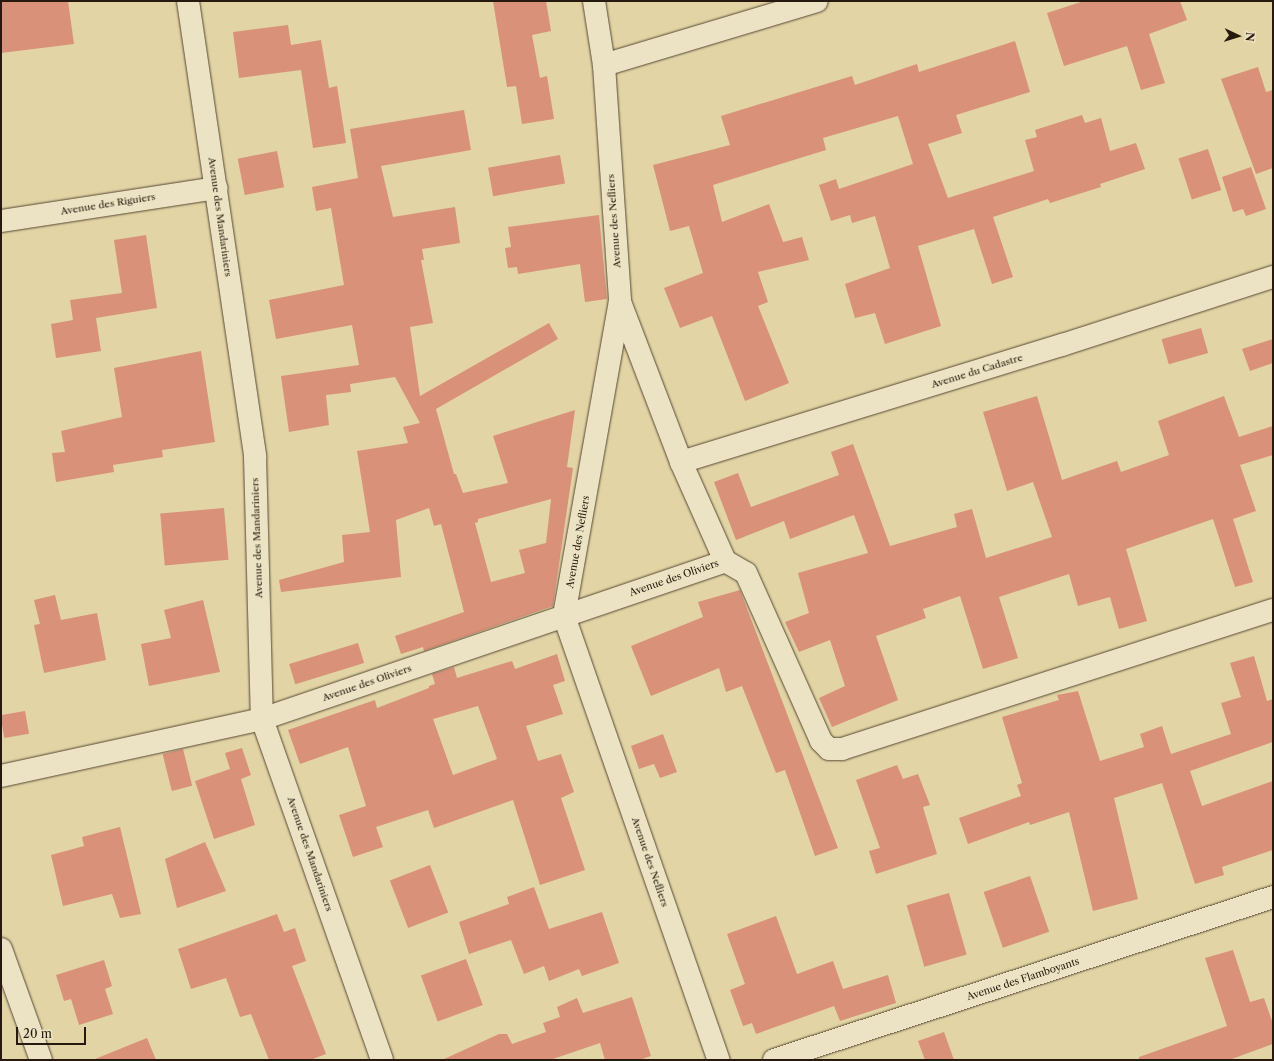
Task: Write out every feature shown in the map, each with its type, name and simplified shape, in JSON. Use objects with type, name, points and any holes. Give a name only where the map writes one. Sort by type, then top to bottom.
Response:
[{"type":"street","name":"Avenue des Mandariniers","points":[[188,1],[255,456],[262,719],[382,1060]]},
{"type":"street","name":"Avenue des Nefliers","points":[[594,1],[604,65],[620,301],[564,616],[719,1060]]},
{"type":"street","points":[[604,65],[816,1]]},
{"type":"street","name":"Avenue des Riguiers","points":[[1,221],[216,188]]},
{"type":"street","name":"Avenue du Cadastre","points":[[681,462],[1062,346],[1273,277]]},
{"type":"street","points":[[620,301],[681,462],[725,561],[746,573],[821,741],[833,750],[842,749],[1273,610]]},
{"type":"street","name":"Avenue des Oliviers","points":[[1,776],[262,719],[725,561]]},
{"type":"street","name":"Avenue des Flamboyants","points":[[774,1060],[1273,897]]},
{"type":"street","points":[[1,949],[41,1060]]},
{"type":"building","points":[[1,1],[68,1],[74,44],[1,53]]},
{"type":"building","points":[[493,1],[546,1],[551,31],[532,35],[540,78],[547,76],[554,119],[522,124],[516,86],[507,87]]},
{"type":"building","points":[[1084,1],[1180,1],[1187,20],[1149,34],[1165,83],[1141,90],[1127,46],[1064,66],[1047,13]]},
{"type":"building","points":[[288,25],[291,45],[321,40],[329,88],[337,86],[346,143],[313,148],[301,70],[239,78],[233,32]]},
{"type":"building","points":[[1015,41],[1030,92],[956,115],[962,133],[928,144],[948,198],[1034,171],[1025,140],[1037,137],[1035,130],[1082,115],[1085,123],[1101,118],[1110,151],[1136,143],[1145,169],[1100,184],[1101,187],[1050,203],[1048,199],[993,217],[1013,277],[992,284],[974,229],[918,246],[941,326],[885,344],[875,313],[855,318],[845,284],[890,268],[875,216],[852,223],[850,215],[831,221],[819,185],[836,179],[839,189],[913,164],[898,116],[823,138],[826,150],[713,185],[722,222],[769,204],[783,242],[802,237],[809,260],[758,272],[768,302],[758,306],[789,383],[745,401],[712,316],[680,328],[664,288],[703,273],[689,226],[670,231],[653,165],[730,145],[721,116],[852,76],[855,85],[917,64],[919,72]]},
{"type":"building","points":[[1258,67],[1266,92],[1273,90],[1273,168],[1256,174],[1221,79]]},
{"type":"building","points":[[464,110],[471,150],[381,166],[393,217],[455,207],[460,243],[422,249],[424,260],[421,260],[433,323],[410,327],[420,396],[549,323],[558,339],[436,409],[454,474],[456,474],[463,493],[508,483],[493,436],[575,410],[567,467],[573,468],[553,606],[424,651],[423,647],[401,654],[395,636],[464,612],[441,524],[434,526],[429,508],[396,520],[401,577],[281,592],[279,580],[344,562],[342,535],[370,532],[357,451],[408,443],[403,427],[420,423],[395,377],[350,384],[351,392],[326,395],[329,425],[289,432],[281,376],[359,365],[352,325],[276,339],[269,300],[344,285],[331,208],[316,211],[312,187],[358,178],[350,129]],"holes":[[[551,499],[546,543],[519,550],[525,573],[491,582],[475,523],[478,522],[478,519]]]},
{"type":"building","points":[[1208,149],[1221,190],[1192,199],[1179,159]]},
{"type":"building","points":[[277,151],[284,187],[245,195],[238,159]]},
{"type":"building","points":[[560,155],[565,184],[493,196],[488,168]]},
{"type":"building","points":[[1251,167],[1266,209],[1246,216],[1243,209],[1233,212],[1222,177]]},
{"type":"building","points":[[599,215],[607,299],[585,302],[580,264],[518,274],[517,267],[508,268],[505,248],[511,247],[508,227]]},
{"type":"building","points":[[146,235],[157,308],[96,318],[101,351],[56,358],[51,324],[73,320],[70,300],[122,293],[114,240]]},
{"type":"building","points":[[1201,328],[1208,353],[1169,364],[1162,339]]},
{"type":"building","points":[[1273,339],[1273,363],[1250,371],[1242,349]]},
{"type":"building","points":[[201,351],[215,442],[162,450],[163,457],[113,465],[114,472],[56,482],[52,453],[65,452],[61,431],[122,417],[114,368]]},
{"type":"building","points":[[1037,396],[1062,480],[1117,461],[1121,472],[1169,455],[1158,421],[1224,396],[1239,437],[1273,426],[1273,455],[1240,465],[1256,511],[1233,519],[1253,582],[1235,587],[1213,519],[1126,549],[1147,621],[1119,629],[1110,597],[1078,606],[1069,574],[999,597],[1018,658],[983,669],[960,596],[923,609],[926,618],[876,636],[898,700],[832,727],[819,698],[845,686],[830,640],[799,652],[785,622],[809,613],[798,573],[868,553],[854,515],[790,539],[784,521],[736,540],[714,482],[738,473],[751,507],[839,475],[831,452],[853,444],[890,546],[957,527],[954,514],[972,509],[986,558],[1052,537],[1033,482],[1007,491],[983,412]]},
{"type":"building","points":[[224,508],[229,560],[165,565],[160,514]]},
{"type":"building","points":[[740,590],[838,848],[815,856],[785,770],[776,773],[742,686],[726,692],[719,668],[651,696],[631,646],[703,617],[698,602]]},
{"type":"building","points":[[55,595],[61,620],[97,613],[106,660],[44,673],[34,625],[40,624],[34,600]]},
{"type":"building","points":[[203,600],[220,672],[149,686],[141,644],[171,638],[164,610]]},
{"type":"building","points":[[358,643],[364,663],[295,684],[289,664]]},
{"type":"building","points":[[557,654],[565,681],[553,685],[563,714],[526,726],[538,761],[561,754],[574,792],[561,798],[585,870],[540,885],[513,800],[434,828],[428,810],[376,827],[383,847],[353,857],[339,815],[366,806],[348,747],[300,764],[288,730],[375,700],[377,708],[429,688],[429,686],[435,684],[432,674],[454,667],[457,678],[512,661],[515,669]],"holes":[[[478,706],[497,759],[453,775],[433,719]]]},
{"type":"building","points":[[1254,656],[1267,701],[1273,699],[1273,742],[1190,771],[1202,806],[1273,781],[1273,850],[1222,867],[1224,875],[1195,884],[1162,783],[1114,798],[1138,899],[1093,911],[1069,812],[1030,825],[1029,822],[968,844],[959,818],[1021,796],[1017,785],[1022,783],[1002,717],[1059,700],[1057,695],[1078,691],[1100,761],[1144,747],[1140,734],[1162,726],[1171,754],[1231,734],[1221,703],[1241,697],[1230,663]]},
{"type":"building","points":[[25,711],[29,734],[4,738],[1,715]]},
{"type":"building","points":[[663,734],[677,772],[660,778],[654,764],[639,769],[631,746]]},
{"type":"building","points":[[242,748],[251,775],[241,779],[255,825],[214,839],[195,781],[230,769],[225,753]]},
{"type":"building","points":[[183,749],[192,786],[172,791],[163,754]]},
{"type":"building","points":[[897,765],[903,779],[918,774],[930,805],[923,807],[937,854],[876,874],[869,851],[880,848],[856,780]]},
{"type":"building","points":[[120,827],[141,914],[120,918],[112,894],[63,906],[51,855],[84,846],[82,837]]},
{"type":"building","points":[[205,842],[226,891],[177,908],[165,859]]},
{"type":"building","points":[[430,865],[448,913],[408,928],[390,880]]},
{"type":"building","points":[[1030,876],[1049,932],[1003,948],[984,892]]},
{"type":"building","points":[[534,887],[549,929],[602,912],[619,963],[582,976],[579,969],[549,981],[544,966],[524,974],[511,940],[469,954],[459,922],[509,904],[507,897]]},
{"type":"building","points":[[949,893],[967,955],[924,967],[907,905]]},
{"type":"building","points":[[277,914],[284,932],[295,928],[306,961],[292,966],[326,1054],[310,1060],[269,1060],[251,1014],[240,1017],[226,978],[191,989],[178,949]]},
{"type":"building","points":[[776,916],[797,974],[833,961],[843,989],[888,975],[896,1003],[840,1021],[834,1006],[756,1034],[752,1023],[743,1026],[730,990],[745,984],[727,934]]},
{"type":"building","points":[[1233,950],[1250,1002],[1264,998],[1273,1024],[1273,1044],[1229,1060],[1139,1060],[1139,1057],[1227,1026],[1205,958]]},
{"type":"building","points":[[466,959],[483,1005],[438,1021],[421,975]]},
{"type":"building","points":[[104,960],[112,986],[105,989],[113,1014],[79,1025],[71,999],[64,1001],[56,975]]},
{"type":"building","points":[[632,997],[651,1056],[639,1060],[605,1060],[600,1043],[550,1060],[442,1060],[499,1034],[507,1034],[512,1044],[546,1032],[543,1023],[560,1017],[557,1007],[577,998],[583,1013]]},
{"type":"building","points":[[944,1032],[954,1060],[925,1060],[918,1041]]},
{"type":"building","points":[[147,1038],[156,1060],[95,1060],[95,1059]]}]
